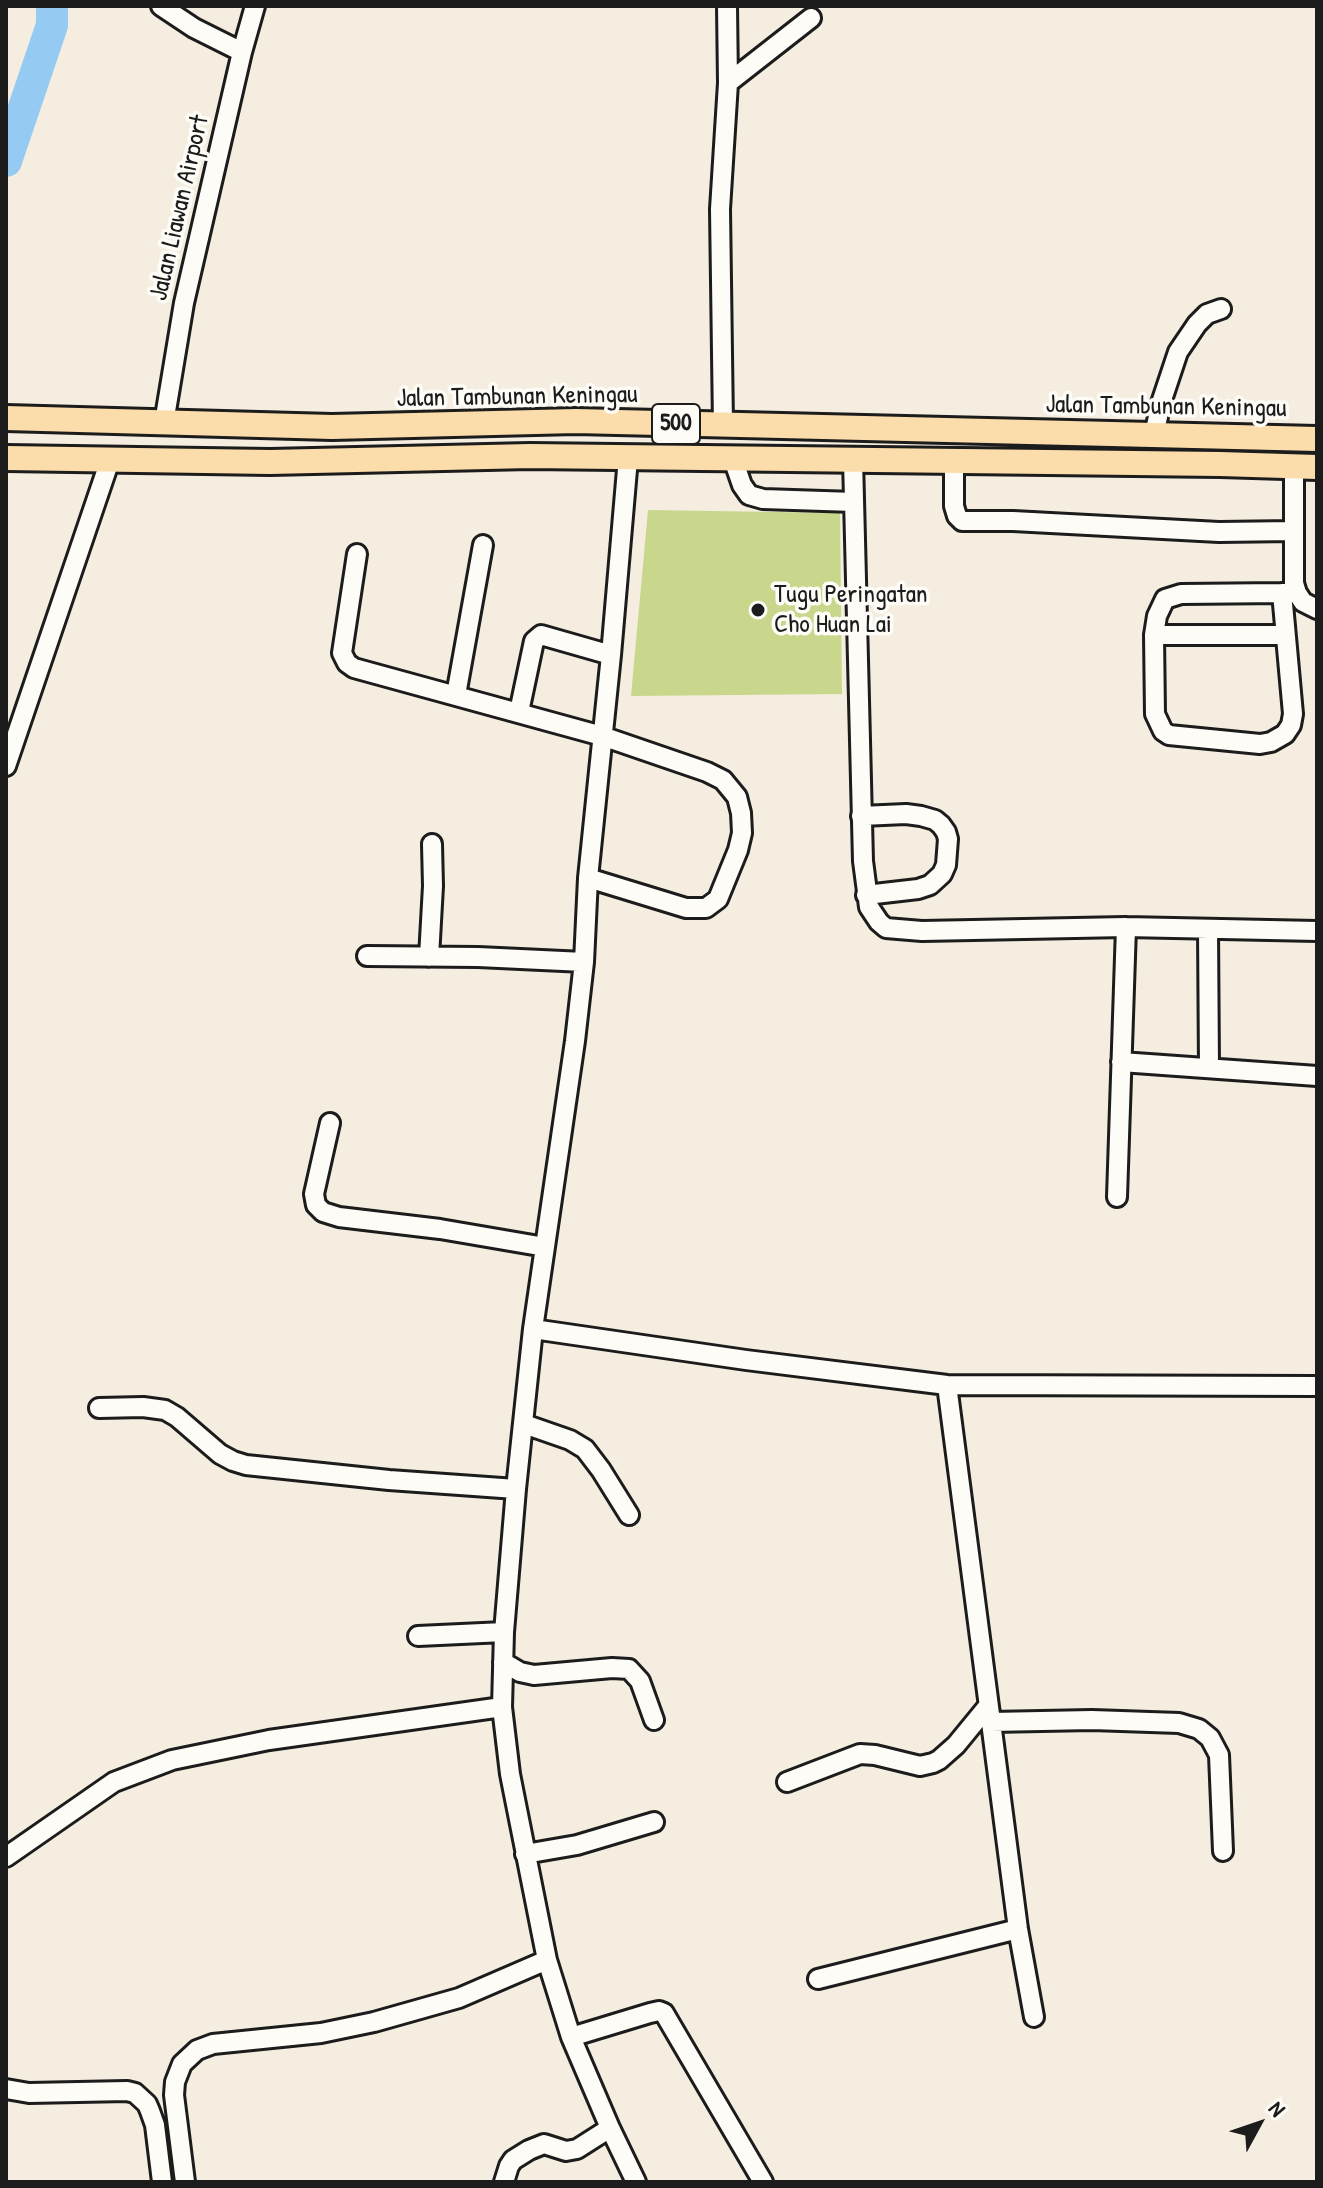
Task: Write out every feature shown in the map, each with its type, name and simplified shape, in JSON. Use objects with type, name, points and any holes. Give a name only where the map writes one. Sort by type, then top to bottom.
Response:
[{"type":"main road","name":"Jalan Tambunan Keningau","points":[[6,418],[332,427],[576,421],[1317,439]]},
{"type":"main road","name":"500","points":[[6,458],[270,462],[530,456],[1305,467]]},
{"type":"street","points":[[161,6],[194,28],[242,52]]},
{"type":"street","name":"Jalan Liawan Airport","points":[[164,423],[184,303],[255,6]]},
{"type":"street","points":[[723,425],[720,209],[728,83],[727,6]]},
{"type":"street","points":[[728,83],[811,18]]},
{"type":"street","points":[[1154,435],[1178,352],[1197,324],[1207,314],[1221,309]]},
{"type":"street","points":[[628,458],[588,878],[584,962],[533,1329],[516,1489],[504,1632],[502,1707],[510,1774],[547,1960],[571,2037],[636,2182]]},
{"type":"street","points":[[733,459],[749,495],[763,499],[854,502]]},
{"type":"street","points":[[853,459],[861,816],[866,895],[873,915],[886,928],[922,931],[1126,927],[1317,931]]},
{"type":"street","points":[[6,766],[110,460]]},
{"type":"street","points":[[954,461],[954,506],[962,521],[1219,532],[1293,531]]},
{"type":"street","points":[[1305,467],[1293,531],[1294,583],[1289,593],[1285,635],[1293,714],[1291,725],[1278,739],[1260,744],[1169,735],[1163,731],[1155,714],[1154,635],[1165,599],[1173,595],[1289,593],[1317,609]]},
{"type":"street","points":[[456,695],[483,545]]},
{"type":"street","points":[[357,554],[342,653],[354,668],[602,736],[723,780],[737,797],[742,833],[738,850],[718,899],[706,908],[686,908],[588,878]]},
{"type":"street","points":[[519,712],[534,641],[541,635],[611,655]]},
{"type":"street","points":[[1154,635],[1285,635]]},
{"type":"street","points":[[861,816],[921,816],[941,825],[948,839],[946,865],[936,881],[918,889],[866,895]]},
{"type":"street","points":[[429,957],[432,844]]},
{"type":"street","points":[[1117,1197],[1126,927]]},
{"type":"street","points":[[1208,929],[1209,1068]]},
{"type":"street","points":[[367,956],[584,962]]},
{"type":"street","points":[[1121,1062],[1317,1076]]},
{"type":"street","points":[[330,1123],[314,1194],[316,1205],[323,1212],[339,1217],[440,1229],[545,1247]]},
{"type":"street","points":[[533,1329],[947,1385],[1317,1386]]},
{"type":"street","points":[[947,1385],[1018,1929],[1034,2017]]},
{"type":"street","points":[[99,1408],[165,1410],[220,1454],[246,1465],[516,1489]]},
{"type":"street","points":[[524,1424],[570,1440],[585,1449],[629,1515]]},
{"type":"street","points":[[418,1636],[504,1632]]},
{"type":"street","points":[[503,1662],[520,1672],[534,1675],[629,1669],[640,1681],[654,1720]]},
{"type":"street","points":[[6,1857],[114,1782],[172,1760],[269,1740],[502,1707]]},
{"type":"street","points":[[787,1782],[860,1754],[920,1766],[933,1763],[989,1714],[1179,1723],[1199,1729],[1210,1738],[1219,1755],[1223,1851]]},
{"type":"street","points":[[525,1854],[577,1845],[654,1822]]},
{"type":"street","points":[[818,1979],[1018,1929]]},
{"type":"street","points":[[185,2182],[175,2082],[182,2064],[197,2050],[213,2044],[321,2033],[374,2022],[459,1998],[547,1960]]},
{"type":"street","points":[[571,2037],[650,2013],[664,2013],[763,2182]]},
{"type":"street","points":[[6,2089],[29,2093],[135,2093],[147,2104],[155,2125],[162,2182]]},
{"type":"street","points":[[504,2182],[513,2160],[529,2150],[544,2144],[566,2151],[577,2149],[610,2128]]},
{"type":"green space","points":[[648,510],[840,513],[842,694],[631,696]]},
{"type":"waterway","points":[[6,161],[52,25],[52,6]]},
{"type":"place","name":"Tugu Peringatan Cho Huan Lai","points":[[758,610]]}]
